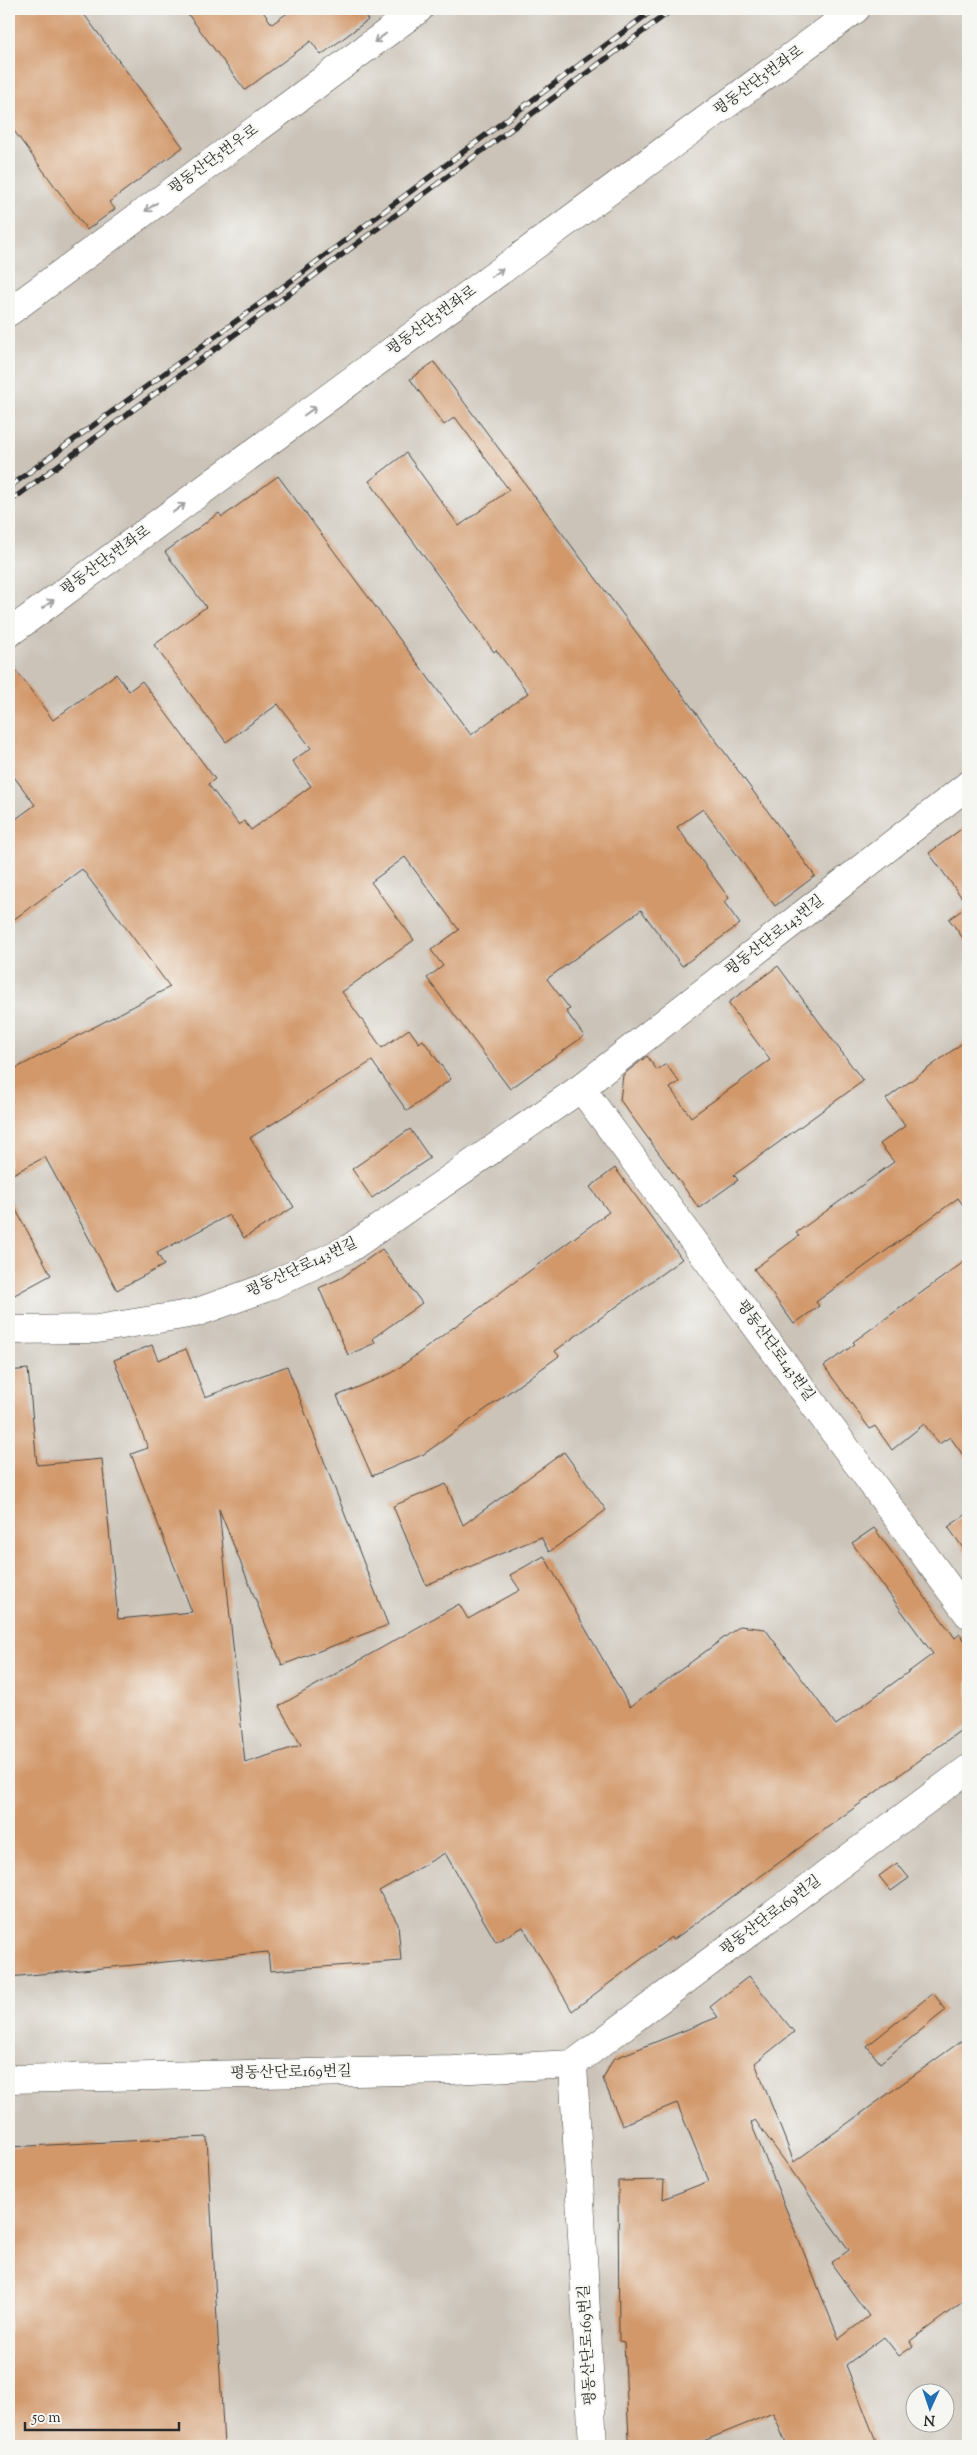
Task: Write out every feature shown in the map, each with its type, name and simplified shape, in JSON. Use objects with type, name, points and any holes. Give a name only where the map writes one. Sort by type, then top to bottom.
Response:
[{"type":"street","name":"평동산단5번우로","points":[[9,312],[419,9]]},
{"type":"street","name":"평동산단5번좌로","points":[[9,633],[856,9]]},
{"type":"street","name":"평동산단로143번길","points":[[9,1330],[107,1328],[194,1313],[265,1288],[350,1248],[581,1088],[968,785]]},
{"type":"street","name":"평동산단로143번길","points":[[581,1088],[968,1614]]},
{"type":"street","name":"평동산단로169번길","points":[[9,2079],[452,2070],[573,2064],[968,1769]]},
{"type":"street","name":"평동산단로169번길","points":[[573,2064],[593,2446]]},
{"type":"shaded area","points":[[9,9],[968,9],[968,2446],[9,2446]]},
{"type":"building","points":[[9,9],[80,9],[183,147],[109,202],[115,209],[87,230],[9,124]]},
{"type":"building","points":[[184,9],[261,9],[272,24],[293,9],[360,9],[368,20],[321,55],[311,41],[245,90]]},
{"type":"building","points":[[434,362],[666,672],[815,876],[775,906],[703,809],[677,827],[729,898],[724,902],[740,924],[682,966],[641,910],[547,979],[570,1009],[566,1011],[584,1036],[510,1089],[427,978],[443,966],[431,950],[459,930],[405,857],[371,882],[414,940],[342,992],[382,1048],[409,1029],[419,1043],[423,1040],[451,1079],[407,1111],[372,1061],[250,1138],[294,1207],[244,1238],[229,1215],[157,1253],[164,1265],[117,1290],[45,1157],[9,1176],[9,1072],[170,987],[82,869],[9,923],[9,824],[35,805],[9,770],[9,661],[53,720],[116,674],[129,691],[142,681],[215,779],[208,784],[239,825],[244,821],[251,830],[311,786],[292,761],[311,748],[278,704],[226,742],[154,645],[206,607],[165,552],[219,513],[222,517],[278,476],[471,735],[528,693],[496,650],[494,652],[369,481],[406,453],[459,526],[509,490],[455,417],[444,425],[410,379]]},
{"type":"building","points":[[968,824],[968,906],[929,853]]},
{"type":"building","points":[[968,906],[968,945],[949,919]]},
{"type":"building","points":[[778,966],[863,1081],[734,1175],[738,1180],[699,1208],[620,1100],[623,1075],[647,1056],[657,1070],[666,1064],[679,1082],[670,1088],[691,1117],[770,1060],[728,1003]]},
{"type":"building","points":[[968,1039],[968,1212],[958,1198],[816,1302],[819,1306],[794,1324],[754,1269],[799,1236],[796,1233],[894,1162],[880,1144],[905,1126],[886,1099]]},
{"type":"building","points":[[410,1129],[430,1158],[372,1198],[352,1169]]},
{"type":"building","points":[[615,1168],[682,1259],[555,1351],[559,1356],[424,1454],[372,1476],[337,1396],[392,1373],[609,1212],[590,1187]]},
{"type":"building","points":[[9,1197],[51,1275],[9,1298]]},
{"type":"building","points":[[382,1249],[422,1303],[373,1338],[375,1343],[348,1355],[319,1288],[341,1278]]},
{"type":"building","points":[[968,1259],[968,1462],[950,1437],[939,1444],[924,1424],[892,1450],[875,1426],[870,1429],[824,1366],[855,1344],[853,1342]]},
{"type":"building","points":[[152,1345],[158,1360],[186,1349],[205,1397],[287,1366],[388,1625],[282,1665],[219,1509],[245,1763],[301,1745],[279,1706],[459,1604],[468,1619],[520,1590],[510,1575],[544,1556],[630,1707],[740,1626],[765,1629],[836,1725],[933,1654],[852,1543],[874,1528],[955,1638],[960,1634],[968,1645],[968,1725],[673,1940],[671,1937],[572,2011],[523,1927],[496,1942],[445,1853],[379,1891],[398,1924],[401,1961],[270,1971],[268,1952],[9,1977],[9,1371],[28,1369],[37,1465],[102,1459],[118,1619],[192,1612],[131,1454],[148,1448],[114,1360]]},
{"type":"building","points":[[564,1452],[606,1510],[549,1552],[541,1537],[426,1585],[393,1506],[446,1484],[463,1525]]},
{"type":"building","points":[[968,1513],[968,1555],[948,1527]]},
{"type":"building","points":[[897,1863],[909,1878],[891,1891],[879,1876]]},
{"type":"building","points":[[749,1976],[794,2032],[755,2063],[794,2162],[968,2036],[968,2298],[910,2341],[913,2346],[899,2356],[884,2337],[846,2365],[878,2446],[787,2446],[773,2413],[691,2446],[632,2446],[629,2438],[624,2342],[619,2341],[618,2181],[664,2180],[663,2199],[709,2181],[677,2103],[622,2125],[603,2079],[613,2059],[718,2017],[710,2007]],"holes":[[[755,2120],[849,2250],[831,2263],[869,2316],[839,2339],[751,2123]]]},
{"type":"building","points":[[933,1993],[946,2010],[880,2063],[867,2046]]},
{"type":"building","points":[[207,2137],[224,2446],[9,2446],[9,2147]]},
{"type":"railway","points":[[9,487],[291,281],[654,9]]},
{"type":"railway","points":[[9,502],[673,9]]}]
